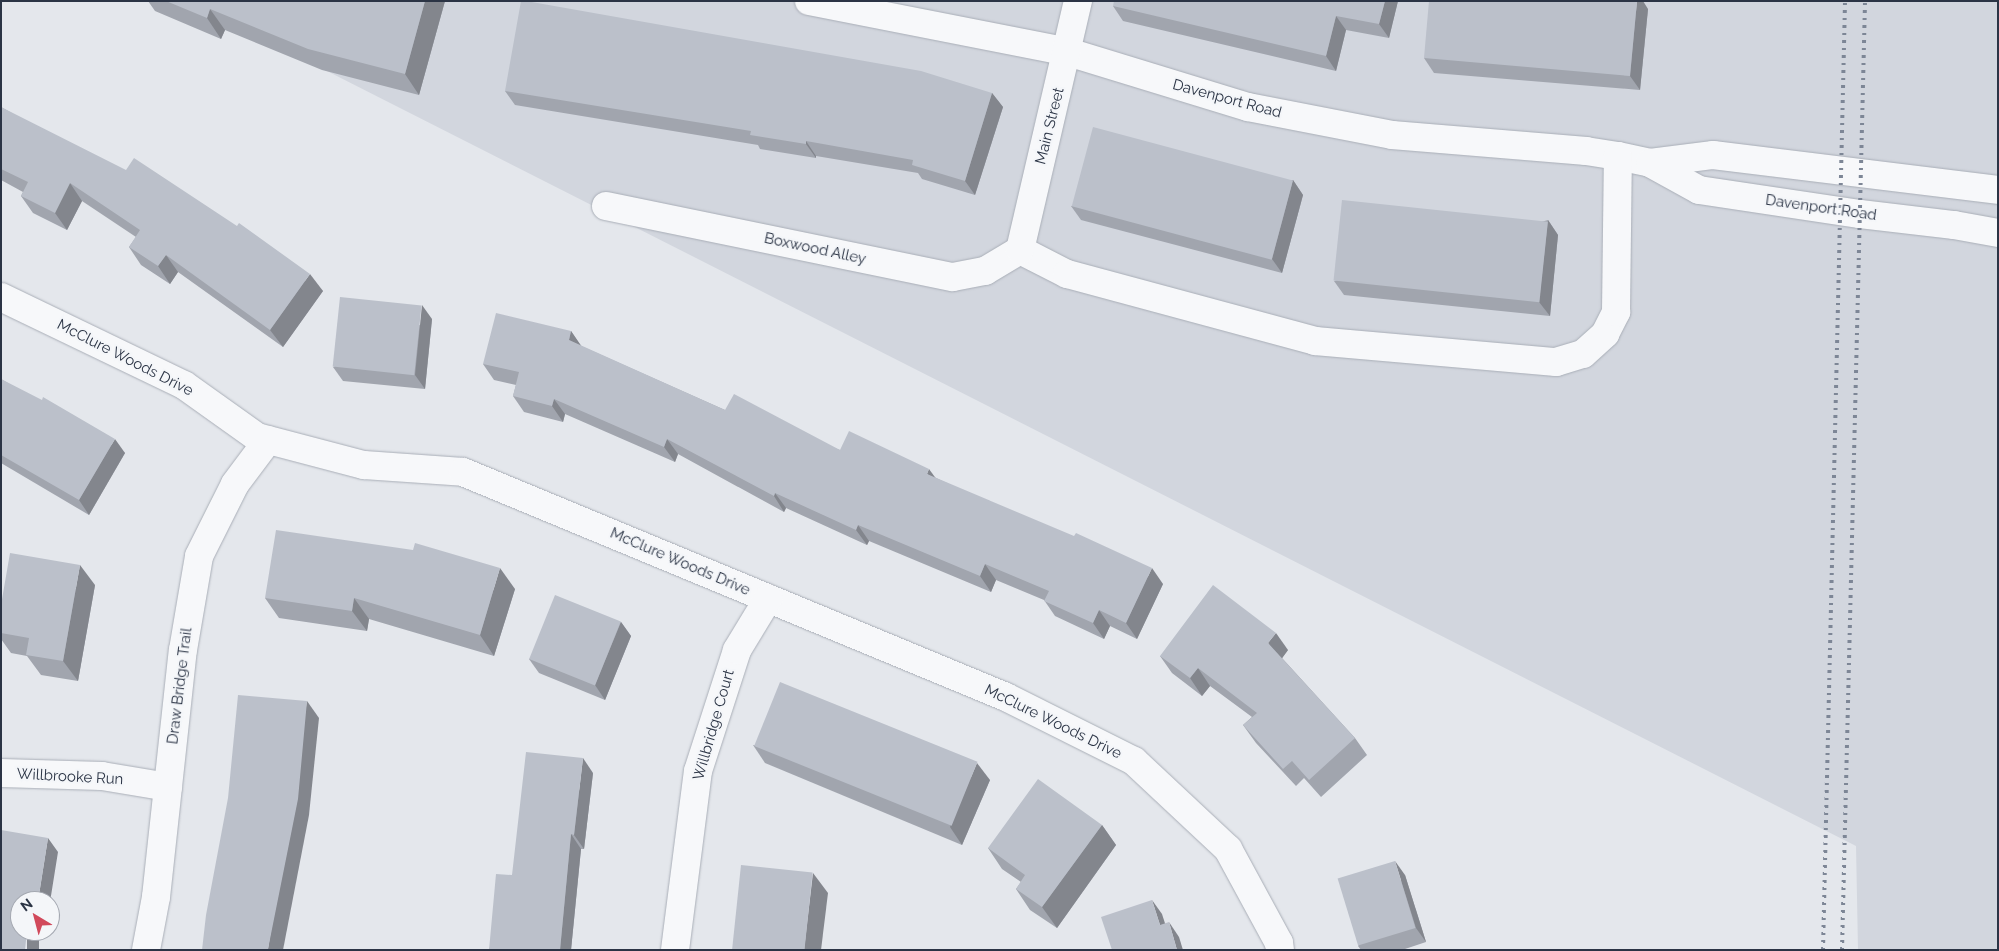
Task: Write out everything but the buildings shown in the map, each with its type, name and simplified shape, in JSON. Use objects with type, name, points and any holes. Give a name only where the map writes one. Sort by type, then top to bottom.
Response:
[{"type":"street","name":"Davenport Road","points":[[809,1],[1068,52],[1248,107],[1392,135],[1576,150],[1618,156],[1650,163],[1698,190],[1860,214],[1954,225],[1998,233]]},
{"type":"street","name":"Main Street","points":[[1020,250],[1068,52],[1078,1]]},
{"type":"street","name":"Davenport Road","points":[[1650,163],[1713,155],[1998,190]]},
{"type":"street","points":[[1020,250],[1067,274],[1315,341],[1556,362],[1583,354],[1605,334],[1616,312],[1618,156]]},
{"type":"street","name":"Boxwood Alley","points":[[606,206],[953,277],[985,272],[1020,250]]},
{"type":"street","name":"McClure Woods Drive","points":[[1,297],[184,385],[257,437],[364,465],[463,472],[1006,697],[1134,761],[1228,850],[1279,943],[1280,950]]},
{"type":"street","name":"Draw Bridge Trail","points":[[146,950],[156,897],[183,650],[199,556],[235,484],[268,440]]},
{"type":"street","name":"Willbridge Court","points":[[675,950],[698,771],[737,650],[768,599]]},
{"type":"street","name":"Willbrooke Run","points":[[1,774],[102,776],[168,787]]},
{"type":"shaded area","points":[[189,1],[1998,1],[1998,950],[1858,950],[1856,846]]},
{"type":"railway","points":[[1823,950],[1845,1]]},
{"type":"railway","points":[[1842,950],[1865,1]]}]
